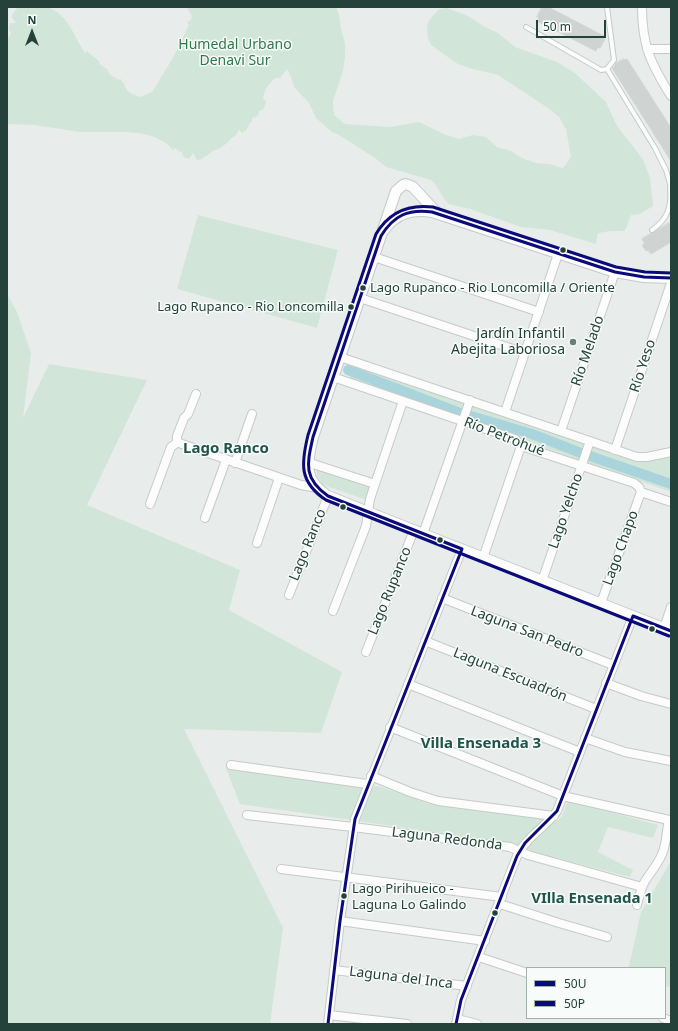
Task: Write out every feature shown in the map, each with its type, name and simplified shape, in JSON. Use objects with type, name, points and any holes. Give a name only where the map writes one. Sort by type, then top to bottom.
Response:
[{"type":"street","points":[[642,7],[643,31],[647,49],[654,68],[671,96]]},
{"type":"street","points":[[647,49],[671,49]]},
{"type":"street","name":"Lago Ranco","points":[[317,488],[309,477],[307,462],[313,437],[394,196],[398,188],[406,184],[413,187],[438,214]]},
{"type":"street","points":[[381,236],[388,224],[404,213],[418,210],[432,212],[615,272],[644,277],[671,278]]},
{"type":"street","points":[[505,412],[558,254]]},
{"type":"street","points":[[374,257],[539,312]]},
{"type":"street","name":"Río Melado","points":[[561,431],[615,272]]},
{"type":"street","name":"Río Yeso","points":[[615,450],[671,283]]},
{"type":"street","points":[[360,298],[525,353]]},
{"type":"street","name":"Río Petrohué","points":[[340,357],[640,458],[671,452]]},
{"type":"street","name":"Río Petrohué","points":[[333,377],[515,439],[521,446],[634,483],[639,487],[641,492],[671,502]]},
{"type":"street","points":[[178,442],[177,436],[196,394]]},
{"type":"street","name":"Lago Rupanco","points":[[424,534],[470,400]]},
{"type":"street","points":[[333,610],[366,526],[369,503],[403,401]]},
{"type":"street","points":[[235,463],[252,414]]},
{"type":"street","name":"Lago Yelcho","points":[[542,581],[590,441]]},
{"type":"street","points":[[178,442],[279,478],[307,487],[317,488],[328,496],[668,629],[671,607]]},
{"type":"street","points":[[150,504],[171,447],[178,442]]},
{"type":"street","points":[[484,558],[521,446]]},
{"type":"street","points":[[205,518],[226,460]]},
{"type":"street","points":[[307,462],[375,484]]},
{"type":"street","points":[[257,543],[279,478]]},
{"type":"street","name":"Lago Chapo","points":[[601,604],[641,492]]},
{"type":"street","name":"Lago Ranco","points":[[289,595],[328,496]]},
{"type":"street","name":"Lago Rupanco","points":[[366,652],[414,530]]},
{"type":"street","points":[[328,1024],[353,827],[367,784],[462,549]]},
{"type":"street","name":"Laguna San Pedro","points":[[442,598],[613,665]]},
{"type":"street","points":[[477,1024],[456,1022],[459,1008],[467,986],[520,851],[526,843],[554,816],[564,796],[596,709],[633,616]]},
{"type":"street","name":"Laguna Escuadrón","points":[[425,641],[596,709]]},
{"type":"street","points":[[606,683],[640,696],[671,704]]},
{"type":"street","points":[[408,684],[580,752]]},
{"type":"street","points":[[390,727],[564,796],[669,820],[667,828],[668,834],[662,853],[656,866],[642,887],[637,905]]},
{"type":"street","points":[[585,738],[614,749],[671,761]]},
{"type":"street","points":[[231,765],[367,784]]},
{"type":"street","points":[[371,776],[410,792],[438,801],[554,816]]},
{"type":"street","name":"Laguna Redonda","points":[[247,815],[510,847],[528,855],[642,887]]},
{"type":"street","points":[[281,868],[346,876],[501,900],[559,923],[607,936]]},
{"type":"street","points":[[340,921],[485,941]]},
{"type":"street","points":[[479,957],[526,973]]},
{"type":"street","name":"Laguna del Inca","points":[[334,970],[467,986]]},
{"type":"street","points":[[329,1015],[407,1024]]},
{"type":"lane","points":[[526,27],[601,70],[607,69],[614,60],[607,7]]},
{"type":"lane","points":[[607,69],[655,148],[666,170],[671,187],[671,201],[666,216],[662,224],[652,230]]},
{"type":"green space","name":"Humedal Urbano Denavi Sur","points":[[33,6],[49,8],[56,11],[66,21],[85,53],[88,50],[88,52],[99,61],[100,65],[107,69],[111,76],[118,80],[121,79],[128,91],[140,97],[152,92],[174,56],[189,25],[187,22],[191,20],[192,17],[187,7],[336,7],[345,43],[345,56],[343,71],[333,101],[334,115],[345,124],[390,127],[419,122],[446,135],[459,139],[473,135],[486,137],[497,147],[511,151],[522,158],[536,163],[549,164],[563,168],[571,157],[566,129],[559,117],[498,75],[469,68],[456,63],[431,45],[428,39],[427,25],[439,9],[447,8],[468,16],[498,33],[515,47],[557,62],[575,73],[606,102],[617,126],[643,159],[650,178],[653,206],[640,214],[631,215],[625,231],[598,233],[596,244],[550,230],[521,227],[470,209],[449,204],[431,180],[386,167],[375,158],[332,132],[316,118],[309,103],[294,87],[287,69],[280,78],[275,78],[266,88],[263,98],[266,102],[263,110],[259,111],[259,116],[252,118],[252,122],[249,124],[246,131],[242,133],[239,130],[235,136],[221,148],[211,152],[202,159],[197,160],[193,153],[189,159],[183,157],[182,152],[178,151],[176,148],[173,150],[166,143],[152,136],[138,133],[79,132],[35,125],[7,124],[7,42],[11,33],[9,30],[10,23],[15,23],[11,16],[18,7]]},
{"type":"green space","points":[[198,215],[338,250],[317,328],[177,289]]},
{"type":"green space","points":[[7,294],[17,312],[31,353],[23,418],[49,364],[147,380],[87,505],[240,570],[229,610],[342,672],[321,733],[184,729],[283,928],[270,1024],[7,1024]]},
{"type":"green space","points":[[354,365],[641,461],[671,457],[671,492],[349,380]]},
{"type":"green space","points":[[316,467],[369,485],[371,488],[367,500],[323,485],[317,475]]},
{"type":"green space","points":[[225,766],[358,788],[378,786],[430,804],[557,821],[562,816],[568,800],[658,825],[653,838],[608,827],[598,852],[633,870],[630,877],[537,853],[503,842],[240,804]]},
{"type":"green space","points":[[671,861],[671,988],[666,986],[666,967],[629,967],[641,912]]},
{"type":"building","points":[[542,7],[548,7],[604,36],[603,38],[605,39],[600,48],[598,47],[596,51],[537,21],[539,18],[537,17]]},
{"type":"building","points":[[627,59],[671,128],[671,161],[612,68],[615,64]]},
{"type":"building","points":[[669,223],[671,227],[671,242],[651,254],[648,250],[646,251],[642,245],[645,244],[642,239]]},
{"type":"waterway","points":[[348,370],[460,413]]},
{"type":"waterway","points":[[471,416],[532,434],[581,453]]},
{"type":"waterway","points":[[590,456],[671,484]]},
{"type":"transit line","name":"50P","points":[[669,636],[326,500],[317,493],[307,479],[304,472],[304,455],[308,435],[376,234],[387,220],[400,211],[415,207],[433,207],[616,267],[645,272],[671,273]]},
{"type":"transit line","name":"50U","points":[[328,1024],[340,921],[355,819],[462,549],[328,496],[314,483],[309,470],[309,455],[313,437],[381,236],[391,223],[402,215],[423,211],[432,212],[615,272],[644,277],[671,278]]},
{"type":"transit line","name":"50U","points":[[456,1024],[461,1000],[517,856],[525,843],[557,811],[633,616],[671,631]]},
{"type":"place","name":"Lago Rupanco - Rio Loncomilla / Oriente","points":[[363,288]]},
{"type":"place","name":"Lago Rupanco - Rio Loncomilla","points":[[351,307]]},
{"type":"place","name":"Jardín Infantil Abejita Laboriosa","points":[[573,342]]},
{"type":"place","name":"Lago Pirihueico - Laguna Lo Galindo","points":[[344,896]]},
{"type":"district","name":"Lago Ranco","points":[[226,449]]},
{"type":"district","name":"Villa Ensenada 3","points":[[481,744]]},
{"type":"district","name":"VIlla Ensenada 1","points":[[592,899]]}]
